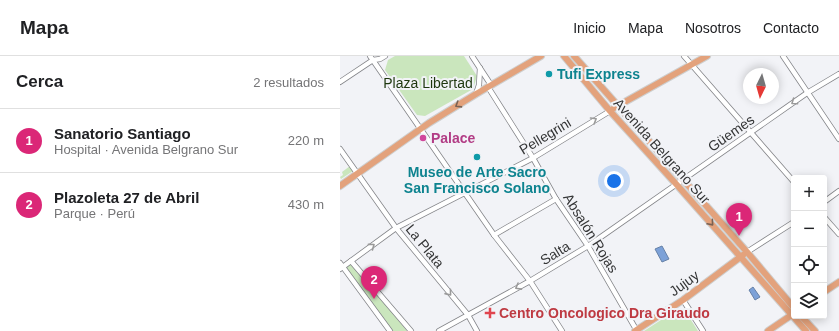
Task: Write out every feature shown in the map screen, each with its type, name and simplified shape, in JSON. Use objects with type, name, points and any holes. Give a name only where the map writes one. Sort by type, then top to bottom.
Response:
[{"type":"main road","points":[[340,186],[420,128],[542,56]]},
{"type":"main road","name":"Avenida Belgrano Sur","points":[[564,56],[610,111],[791,313]]},
{"type":"main road","name":"Avenida Belgrano Sur","points":[[574,56],[747,252],[791,304]]},
{"type":"main road","name":"Pellegrini","points":[[610,111],[707,56]]},
{"type":"main road","name":"Jujuy","points":[[636,331],[683,300],[747,252]]},
{"type":"main road","points":[[827,290],[839,282]]},
{"type":"main road","points":[[768,331],[791,315]]},
{"type":"main road","name":"Avenida Belgrano Sur","points":[[796,319],[806,331]]},
{"type":"main road","points":[[804,319],[815,331]]},
{"type":"street","points":[[340,82],[372,58],[380,59],[385,56]]},
{"type":"street","name":"Absalón Rojas","points":[[472,56],[556,199],[588,246],[636,331]]},
{"type":"street","points":[[684,56],[791,179]]},
{"type":"street","points":[[783,56],[839,139]]},
{"type":"street","points":[[372,58],[494,235],[530,281],[562,331]]},
{"type":"street","points":[[476,94],[479,85],[480,68]]},
{"type":"street","name":"Güemes","points":[[677,184],[807,93],[839,74]]},
{"type":"street","name":"Pellegrini","points":[[341,266],[351,261],[396,228],[533,158],[610,111]]},
{"type":"street","name":"La Plata","points":[[340,149],[396,228],[468,315],[477,331]]},
{"type":"street","name":"Salta","points":[[439,331],[530,281],[588,246],[677,184]]},
{"type":"street","points":[[827,200],[839,192]]},
{"type":"street","points":[[494,235],[556,199]]},
{"type":"street","points":[[827,220],[839,234]]},
{"type":"street","points":[[747,252],[791,224]]},
{"type":"street","points":[[351,261],[410,331]]},
{"type":"street","points":[[341,266],[390,331]]},
{"type":"street","points":[[683,300],[703,331]]},
{"type":"green space","name":"Plaza Libertad","points":[[395,56],[464,56],[477,76],[473,89],[425,116],[417,115],[385,70],[388,60]]},
{"type":"green space","points":[[350,166],[353,171],[341,179],[340,177],[343,175],[342,172]]},
{"type":"green space","points":[[353,262],[407,331],[389,331],[345,266]]},
{"type":"green space","points":[[678,309],[684,309],[698,331],[644,331]]},
{"type":"water","points":[[662,246],[669,259],[662,262],[655,249]]},
{"type":"water","points":[[753,287],[760,297],[755,300],[749,290]]},
{"type":"place","name":"Tufi Express","points":[[549,74]]},
{"type":"place","name":"Palace","points":[[423,138]]},
{"type":"place","name":"Museo de Arte Sacro San Francisco Solano","points":[[477,157]]},
{"type":"place","name":"Sanatorio Santiago","points":[[739,236]]},
{"type":"place","name":"Plazoleta 27 de Abril","points":[[374,299]]},
{"type":"place","name":"Centro Oncologico Dra Giraudo","points":[[490,313]]}]
